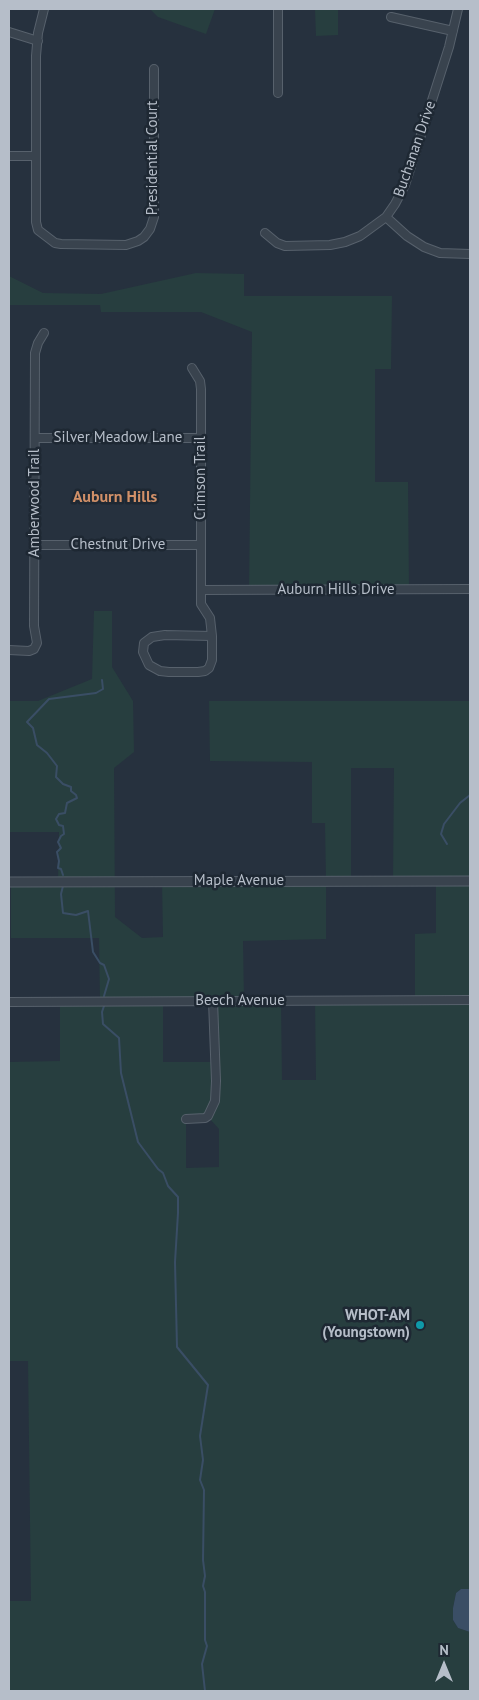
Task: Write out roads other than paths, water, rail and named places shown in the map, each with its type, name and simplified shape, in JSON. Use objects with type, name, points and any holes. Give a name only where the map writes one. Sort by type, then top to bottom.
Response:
[{"type":"street","name":"Presidential Court","points":[[44,9],[38,41],[36,222],[38,230],[49,239],[61,244],[126,244],[138,241],[150,229],[154,217],[154,69]]},
{"type":"street","points":[[278,9],[278,93]]},
{"type":"street","name":"Buchanan Drive","points":[[265,233],[276,244],[285,246],[330,245],[360,236],[386,217],[396,204],[405,185],[453,31],[458,9]]},
{"type":"street","points":[[391,17],[453,31]]},
{"type":"street","points":[[9,32],[38,41]]},
{"type":"street","points":[[9,156],[36,156]]},
{"type":"street","points":[[386,217],[424,248],[440,253],[470,254]]},
{"type":"street","name":"Amberwood Trail","points":[[9,650],[29,651],[34,649],[38,643],[34,626],[35,354],[38,343],[44,333]]},
{"type":"street","name":"Crimson Trail","points":[[192,368],[200,381],[201,389],[201,604],[210,618],[212,636],[212,664],[205,671],[198,672],[160,671],[149,665],[144,656],[144,643],[152,637],[165,635],[212,636]]},
{"type":"street","name":"Silver Meadow Lane","points":[[35,438],[201,438]]},
{"type":"street","name":"Chestnut Drive","points":[[35,545],[201,545]]},
{"type":"street","name":"Auburn Hills Drive","points":[[201,590],[470,589]]},
{"type":"street","name":"Maple Avenue","points":[[9,882],[470,881]]},
{"type":"street","name":"Beech Avenue","points":[[9,1002],[470,1000]]},
{"type":"street","points":[[186,1119],[208,1116],[215,1101],[213,1001]]},
{"type":"water","points":[[461,1589],[470,1589],[470,1632],[458,1628],[453,1620],[456,1593]]},
{"type":"waterway","points":[[63,875],[61,869],[58,868],[57,852],[61,848],[58,842],[64,834],[63,826],[59,825],[56,819],[59,814],[65,813],[67,803],[77,798],[71,791],[71,787],[63,784],[56,777],[57,766],[47,753],[37,745],[33,728],[27,722],[49,699],[96,693],[103,689],[102,680]]},
{"type":"waterway","points":[[447,844],[441,834],[444,824],[460,803],[470,795]]},
{"type":"waterway","points":[[63,886],[61,894],[63,913],[76,915],[88,911],[93,952],[100,963],[104,965],[109,979],[104,996]]},
{"type":"waterway","points":[[104,1006],[102,1012],[103,1024],[119,1038],[121,1073],[138,1142],[163,1173],[168,1186],[178,1197],[175,1262],[177,1347],[208,1385],[200,1436],[203,1460],[200,1480],[204,1490],[203,1560],[205,1576],[203,1586],[205,1592],[205,1640],[207,1646],[202,1664],[205,1691]]},
{"type":"place","name":"WHOT-AM (Youngstown)","points":[[420,1325]]},
{"type":"district","name":"Auburn Hills","points":[[115,497]]}]
